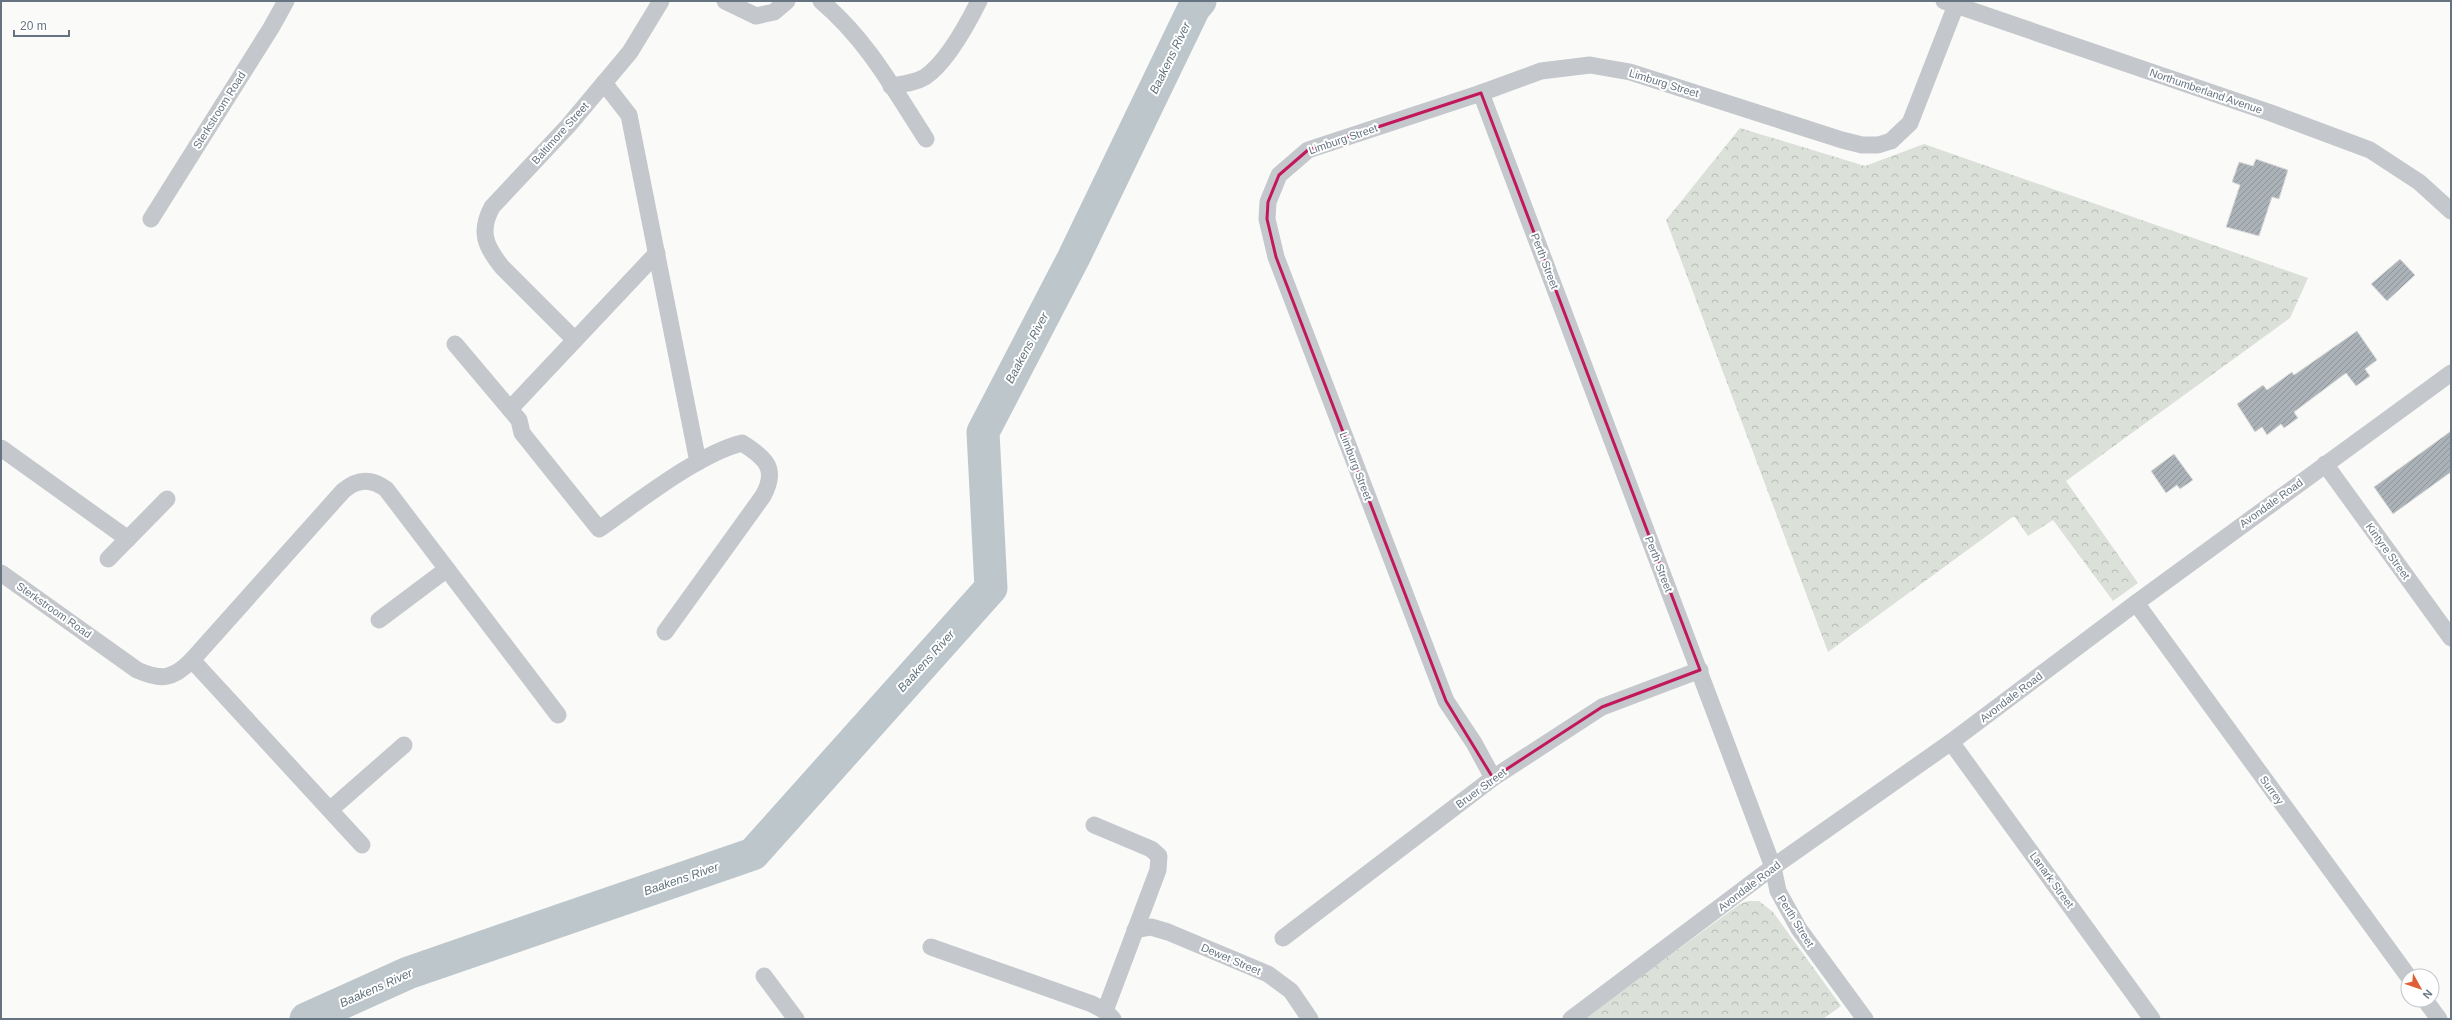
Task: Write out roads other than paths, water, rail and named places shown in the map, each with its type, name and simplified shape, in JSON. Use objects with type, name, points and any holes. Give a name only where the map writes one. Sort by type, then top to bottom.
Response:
[{"type":"street","name":"Sterkstroom Road","points":[[151,219],[271,28],[286,1]]},
{"type":"street","name":"Baltimore Street","points":[[575,340],[502,267],[492,255],[484,229],[492,206],[568,126],[630,52],[661,1]]},
{"type":"street","points":[[725,1],[756,16],[774,12],[787,1]]},
{"type":"street","points":[[821,1],[837,15],[867,47],[926,139]]},
{"type":"street","points":[[892,86],[913,82],[925,77],[965,30],[979,1]]},
{"type":"street","name":"Limburg Street","points":[[1493,778],[1474,743],[1446,701],[1276,257],[1267,219],[1268,202],[1279,175],[1308,150],[1481,93],[1541,71],[1590,65],[1609,67],[1630,72],[1842,140],[1862,145],[1878,145],[1891,141],[1910,123],[1950,3]]},
{"type":"street","name":"Northumberland Avenue","points":[[1950,3],[2271,113],[2370,150],[2419,182],[2451,211]]},
{"type":"street","points":[[604,83],[629,114],[698,462]]},
{"type":"street","name":"Perth Street","points":[[1481,93],[1700,670],[1773,867],[1778,892],[1799,929],[1865,1019]]},
{"type":"street","points":[[510,409],[657,254]]},
{"type":"street","points":[[455,344],[519,420],[522,433],[599,529],[698,462],[728,447],[742,444],[767,464],[771,473],[770,484],[665,632]]},
{"type":"street","name":"Avondale Road","points":[[1571,1019],[1773,867],[1951,742],[2136,603],[2451,373]]},
{"type":"street","points":[[1,448],[128,540]]},
{"type":"street","name":"Kintyre Street","points":[[2325,464],[2451,638]]},
{"type":"street","name":"Sterkstroom Road","points":[[1,573],[137,670],[150,676],[172,676],[180,672],[192,660],[352,483],[369,481],[379,484],[386,489],[558,715]]},
{"type":"street","points":[[108,559],[167,499]]},
{"type":"street","points":[[378,620],[447,568]]},
{"type":"street","name":"Surrey","points":[[2136,603],[2402,968]]},
{"type":"street","points":[[192,660],[331,809],[362,845]]},
{"type":"street","name":"Bruer Street","points":[[1283,938],[1493,778],[1602,707],[1629,695],[1700,670]]},
{"type":"street","name":"Lanark Street","points":[[1951,742],[2152,1019]]},
{"type":"street","points":[[331,809],[404,745]]},
{"type":"street","points":[[931,947],[1109,1015],[1135,930],[1158,870],[1159,856],[1151,849],[1094,825]]},
{"type":"street","name":"Dewet Street","points":[[1135,930],[1151,927],[1168,932],[1268,974],[1291,991],[1310,1019]]},
{"type":"street","points":[[764,976],[796,1019]]},
{"type":"street","points":[[2431,1008],[2439,1019]]},
{"type":"waterway","name":"Baakens River","points":[[306,1019],[408,973],[753,854],[991,588],[983,432],[1074,257],[1194,8],[1200,1]]}]
